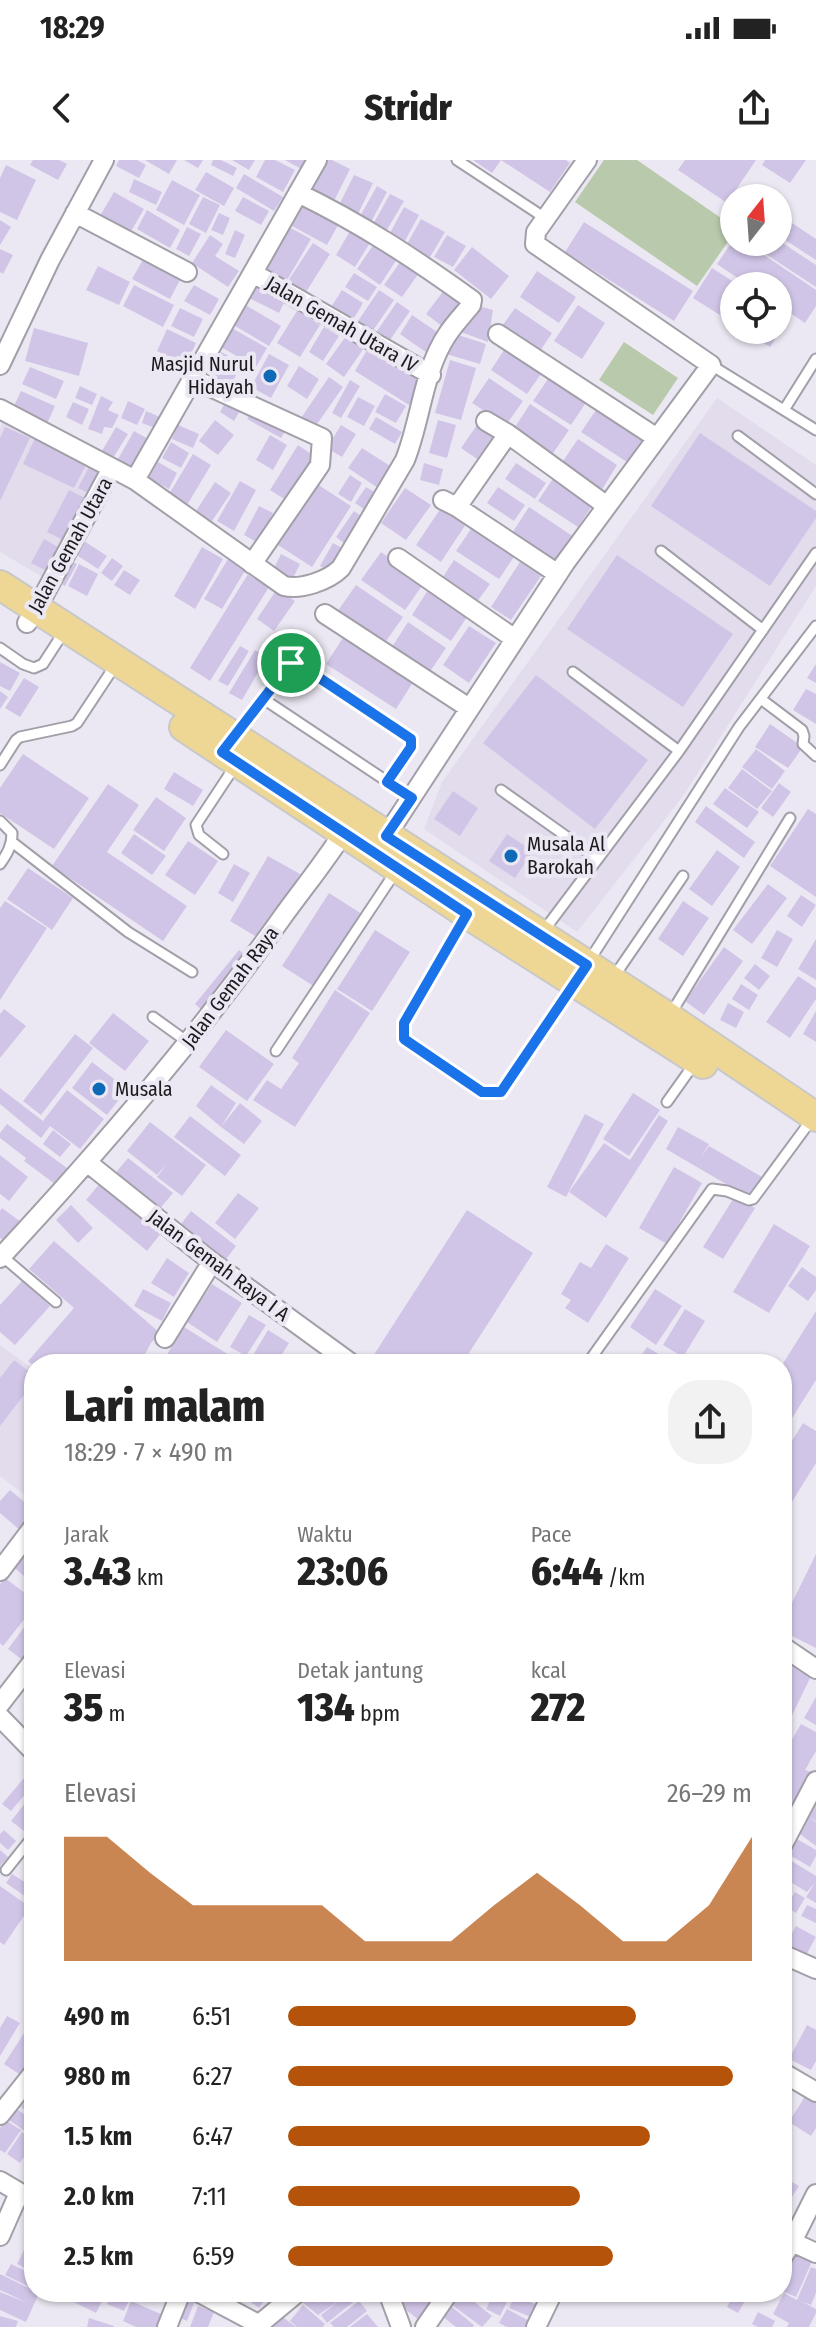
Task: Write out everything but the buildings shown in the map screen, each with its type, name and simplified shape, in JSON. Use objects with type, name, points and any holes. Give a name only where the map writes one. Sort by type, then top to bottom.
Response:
[{"type":"main road","points":[[0,585],[32,616],[812,1125]]},
{"type":"main road","points":[[0,606],[32,616]]},
{"type":"main road","points":[[392,852],[467,914],[535,944]]},
{"type":"street","points":[[0,365],[8,327],[104,160]]},
{"type":"street","points":[[135,480],[317,160]]},
{"type":"street","points":[[392,852],[412,798],[469,708],[558,574],[711,365],[535,244],[536,232],[587,160]]},
{"type":"street","points":[[0,409],[135,480],[284,586],[301,587],[333,575],[341,568],[405,460],[431,375],[447,335],[472,300],[351,219],[298,193]]},
{"type":"street","points":[[75,213],[187,272]]},
{"type":"street","name":"Jalan Gemah Utara IV","points":[[253,273],[431,375]]},
{"type":"street","points":[[498,334],[657,438]]},
{"type":"street","points":[[193,379],[319,435],[323,442],[320,465],[252,564]]},
{"type":"street","points":[[486,421],[607,506]]},
{"type":"street","points":[[508,434],[450,504],[558,574]]},
{"type":"street","name":"Jalan Gemah Utara","points":[[32,616],[112,468]]},
{"type":"street","points":[[398,558],[515,639]]},
{"type":"street","points":[[325,614],[469,708]]},
{"type":"street","name":"Jalan Gemah Raya","points":[[1,1257],[88,1163],[189,1043],[349,823]]},
{"type":"street","name":"Jalan Gemah Raya I A","points":[[88,1163],[212,1262],[338,1354]]},
{"type":"street","points":[[165,1338],[212,1262]]},
{"type":"street","points":[[0,1571],[24,1539]]},
{"type":"street","points":[[792,1653],[816,1669]]},
{"type":"street","points":[[0,1704],[24,1673]]},
{"type":"street","points":[[0,1717],[24,1742]]},
{"type":"street","points":[[792,1827],[816,1781]]},
{"type":"street","points":[[792,1958],[811,1967],[816,1948]]},
{"type":"street","points":[[792,2078],[816,2092]]},
{"type":"street","points":[[0,2115],[24,2085]]},
{"type":"street","points":[[0,2181],[24,2196]]},
{"type":"street","points":[[816,2194],[792,2242],[816,2253]]},
{"type":"street","points":[[0,2236],[24,2200]]},
{"type":"street","points":[[167,2327],[177,2302]]},
{"type":"street","points":[[215,2302],[257,2326],[286,2302]]},
{"type":"street","points":[[392,2302],[401,2327]]},
{"type":"street","points":[[425,2327],[442,2302]]},
{"type":"street","points":[[536,2327],[548,2302]]},
{"type":"lane","points":[[457,160],[545,218]]},
{"type":"lane","points":[[784,410],[816,359]]},
{"type":"lane","points":[[711,365],[816,430]]},
{"type":"lane","points":[[738,436],[816,494]]},
{"type":"lane","points":[[661,551],[763,630]]},
{"type":"lane","points":[[535,944],[679,751],[816,553]]},
{"type":"lane","points":[[467,914],[404,1023],[404,1039],[482,1092],[501,1092],[731,741],[816,626]]},
{"type":"lane","points":[[0,648],[34,668],[43,664],[61,635]]},
{"type":"lane","points":[[223,854],[199,835],[196,825],[262,698],[289,664],[295,663],[411,739],[412,744],[387,782]]},
{"type":"lane","points":[[0,765],[20,737],[77,723],[112,669]]},
{"type":"lane","points":[[573,672],[679,751]]},
{"type":"lane","points":[[262,698],[412,798]]},
{"type":"lane","points":[[761,699],[802,730],[803,744],[816,756]]},
{"type":"lane","points":[[501,790],[598,859]]},
{"type":"lane","points":[[662,1026],[790,818]]},
{"type":"lane","points":[[0,821],[12,833],[9,852],[0,864]]},
{"type":"lane","points":[[12,842],[128,932],[192,972]]},
{"type":"lane","points":[[276,1051],[392,852]]},
{"type":"lane","points":[[605,989],[683,876]]},
{"type":"lane","points":[[153,1017],[189,1043]]},
{"type":"lane","points":[[667,1102],[703,1052]]},
{"type":"lane","points":[[594,1354],[712,1189],[753,1199],[812,1125]]},
{"type":"lane","points":[[1,1257],[56,1302]]},
{"type":"lane","points":[[6,1870],[24,1848]]},
{"type":"shaded area","points":[[717,398],[816,465],[816,586],[684,795],[577,932],[424,829],[442,782]]},
{"type":"shaded area","points":[[4,419],[109,470],[48,580],[0,552],[0,428]]},
{"type":"shaded area","points":[[0,1345],[24,1363],[24,1494],[0,1476]]},
{"type":"green space","points":[[604,160],[637,160],[720,217],[720,253],[697,286],[575,202]]},
{"type":"green space","points":[[624,342],[678,378],[653,415],[599,380]]},
{"type":"place","name":"Masjid Nurul Hidayah","points":[[270,376]]},
{"type":"place","name":"Musala Al Barokah","points":[[511,856]]},
{"type":"place","name":"Musala","points":[[99,1089]]},
{"type":"route","points":[[291,663],[297,663],[411,739],[411,747],[387,782],[412,798],[386,836],[587,965],[501,1092],[482,1092],[404,1039],[404,1023],[467,914],[222,752],[291,663]]}]
